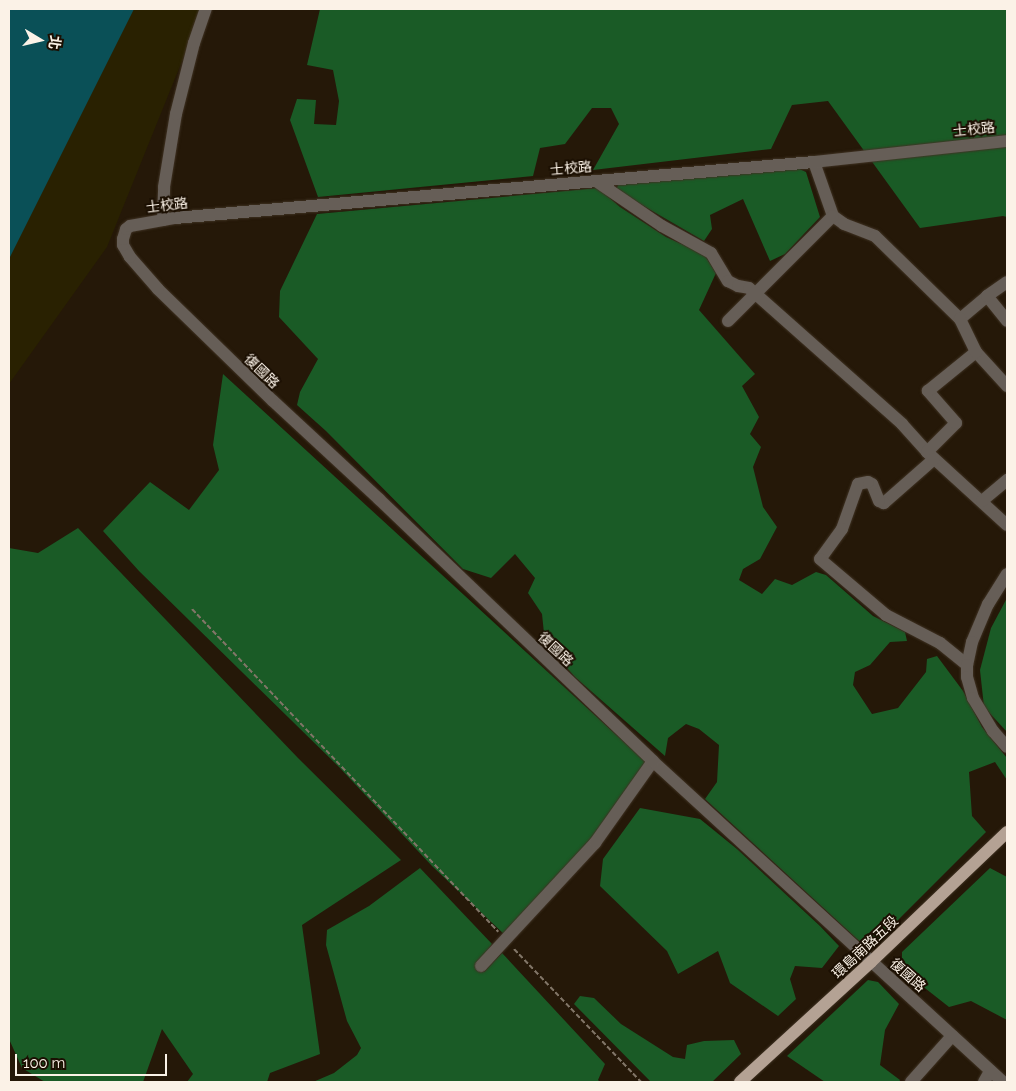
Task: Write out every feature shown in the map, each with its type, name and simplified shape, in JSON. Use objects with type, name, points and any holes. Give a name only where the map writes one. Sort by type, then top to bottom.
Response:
[{"type":"main road","name":"環島南路五段","points":[[740,1082],[871,962],[1007,832]]},
{"type":"street","points":[[163,220],[165,179],[176,114],[194,43],[206,9]]},
{"type":"street","name":"士校路","points":[[137,224],[163,220],[814,162],[1007,141]]},
{"type":"street","points":[[814,162],[833,216],[844,224],[875,236],[960,319],[976,352],[1007,386]]},
{"type":"street","points":[[596,181],[662,226],[711,253],[728,281],[738,286],[749,288],[902,424],[931,455],[1007,525]]},
{"type":"street","points":[[728,321],[833,216]]},
{"type":"street","name":"復國路","points":[[137,224],[126,229],[123,245],[130,258],[158,289],[273,401],[379,499],[653,761],[952,1036],[987,1077],[1003,1082]]},
{"type":"street","points":[[960,319],[1007,282]]},
{"type":"street","points":[[987,296],[1007,322]]},
{"type":"street","points":[[967,665],[940,643],[886,615],[820,559],[842,528],[858,484],[868,482],[872,484],[879,501],[884,503],[931,455],[956,423],[928,391],[976,352]]},
{"type":"street","points":[[982,501],[1007,480]]},
{"type":"street","points":[[1007,574],[988,604],[972,642],[967,665],[967,677],[973,698],[993,731],[1007,747]]},
{"type":"street","points":[[481,966],[595,842],[653,761]]},
{"type":"street","points":[[910,1082],[952,1036]]},
{"type":"path","points":[[192,609],[641,1082]]},
{"type":"green space","points":[[320,9],[1007,9],[1007,217],[920,228],[828,101],[792,105],[771,149],[593,170],[619,124],[611,108],[592,108],[565,144],[540,148],[533,176],[318,197],[290,120],[297,99],[316,100],[314,124],[336,125],[339,101],[333,70],[307,65]]},
{"type":"green space","points":[[797,168],[806,172],[820,217],[785,254],[770,261],[743,199],[710,215],[712,229],[704,241],[616,190],[618,185]]},
{"type":"green space","points":[[598,188],[620,207],[666,237],[704,254],[716,273],[699,310],[755,374],[742,386],[759,417],[750,434],[761,447],[753,467],[763,507],[777,527],[760,559],[743,569],[739,580],[762,594],[775,579],[792,585],[816,572],[826,575],[873,616],[905,632],[907,641],[890,642],[870,665],[855,672],[853,685],[872,714],[898,708],[926,672],[927,659],[937,656],[963,691],[982,727],[1007,758],[1007,780],[995,762],[969,772],[972,816],[986,832],[875,943],[865,945],[857,939],[705,799],[717,782],[719,745],[699,729],[686,724],[668,738],[665,756],[575,677],[545,643],[542,614],[528,593],[535,578],[515,554],[491,578],[463,569],[326,431],[297,405],[300,392],[318,359],[279,317],[280,291],[317,214]]},
{"type":"green space","points":[[223,374],[647,763],[612,815],[505,935],[432,866],[339,767],[139,571],[103,531],[150,482],[189,510],[219,470],[213,445]]},
{"type":"green space","points":[[78,528],[298,758],[401,860],[302,925],[320,1054],[270,1073],[267,1082],[187,1082],[193,1074],[162,1029],[143,1082],[45,1082],[22,1068],[9,1039],[9,548],[38,553]]},
{"type":"green space","points":[[1007,598],[1007,732],[984,707],[980,670],[991,628]]},
{"type":"green space","points":[[640,808],[700,819],[737,849],[839,946],[822,968],[795,966],[790,979],[796,999],[778,1016],[730,983],[718,951],[678,974],[667,951],[600,886],[603,859]]},
{"type":"green space","points":[[420,868],[492,944],[477,967],[484,972],[502,953],[605,1064],[598,1080],[600,1082],[313,1082],[334,1073],[357,1055],[361,1048],[347,1021],[326,945],[327,930],[369,906]]},
{"type":"green space","points":[[990,868],[1007,877],[1007,1020],[971,1001],[949,1007],[902,970],[902,952]]},
{"type":"green space","points":[[868,980],[878,982],[899,1004],[885,1030],[880,1065],[900,1080],[899,1082],[825,1082],[787,1056]]},
{"type":"green space","points":[[580,996],[594,998],[621,1024],[673,1057],[685,1059],[687,1045],[704,1041],[734,1040],[741,1054],[712,1082],[651,1082],[574,1004]]},
{"type":"sand","points":[[103,9],[203,9],[107,247],[9,384],[9,163]]},
{"type":"water","points":[[9,9],[134,9],[9,259]]}]
